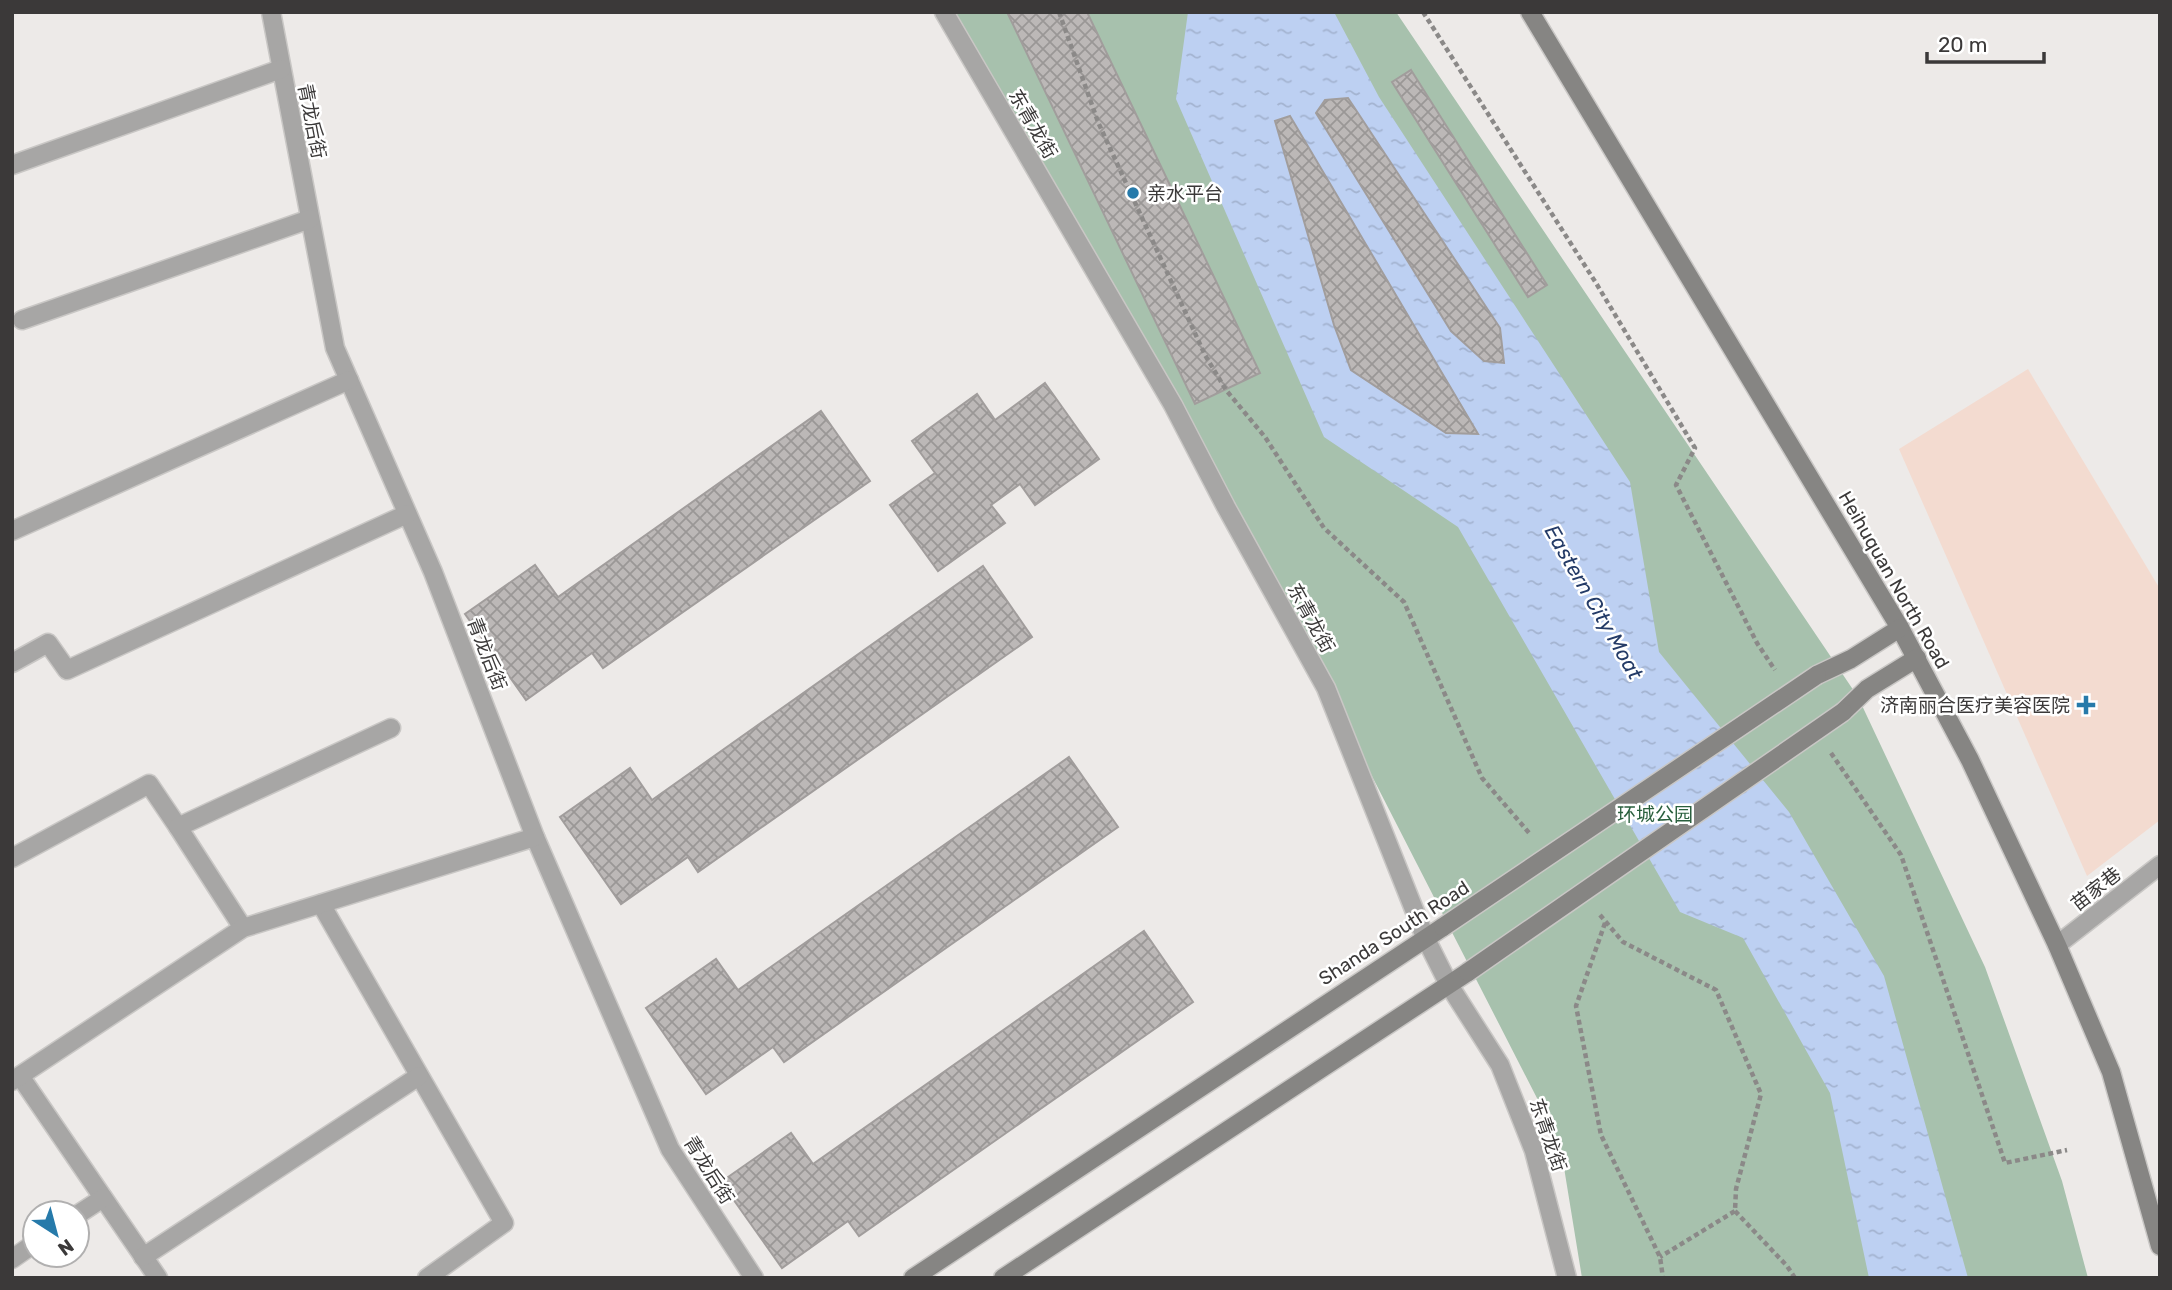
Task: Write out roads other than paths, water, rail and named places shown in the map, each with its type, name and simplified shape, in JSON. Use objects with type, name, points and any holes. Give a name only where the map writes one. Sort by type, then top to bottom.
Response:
[{"type":"main road","name":"Heihuquan North Road","points":[[1530,12],[1900,628],[1970,760],[2057,945],[2111,1073],[2160,1246]]},
{"type":"main road","name":"Shanda South Road","points":[[913,1278],[1818,675],[1851,659],[1900,628]]},
{"type":"main road","points":[[1003,1278],[1449,985],[1843,712],[1867,689],[1917,658]]},
{"type":"street","name":"青龙后街","points":[[271,12],[335,348],[433,572],[536,837],[670,1149],[754,1278]]},
{"type":"street","name":"东青龙街","points":[[944,12],[1173,405],[1326,688],[1425,937],[1449,985],[1500,1065],[1534,1152],[1567,1278]]},
{"type":"street","points":[[12,165],[281,69]]},
{"type":"street","points":[[22,320],[310,219]]},
{"type":"street","points":[[12,531],[349,380]]},
{"type":"street","points":[[12,663],[48,643],[66,670],[407,514]]},
{"type":"street","points":[[178,827],[391,728]]},
{"type":"street","points":[[12,859],[149,784],[243,929]]},
{"type":"street","points":[[158,1278],[16,1078],[243,929],[536,837]]},
{"type":"street","name":"苗家巷","points":[[2057,945],[2160,865]]},
{"type":"street","points":[[320,904],[504,1223],[427,1278]]},
{"type":"street","points":[[143,1257],[419,1076]]},
{"type":"street","points":[[91,1206],[103,1198]]},
{"type":"water","name":"Eastern City Moat","points":[[1188,12],[1334,12],[1379,97],[1630,482],[1659,652],[1789,812],[1884,976],[1968,1278],[1869,1278],[1830,1093],[1743,938],[1680,912],[1458,527],[1324,437],[1176,99]],"holes":[[[1348,98],[1500,328],[1504,363],[1484,361],[1451,331],[1316,113],[1325,100]],[[1290,116],[1478,433],[1477,434],[1446,433],[1351,370]]]},
{"type":"place","name":"亲水平台","points":[[1133,193]]},
{"type":"place","name":"济南丽合医疗美容医院","points":[[2086,705]]},
{"type":"park label","name":"环城公园","points":[[1655,814]]}]
